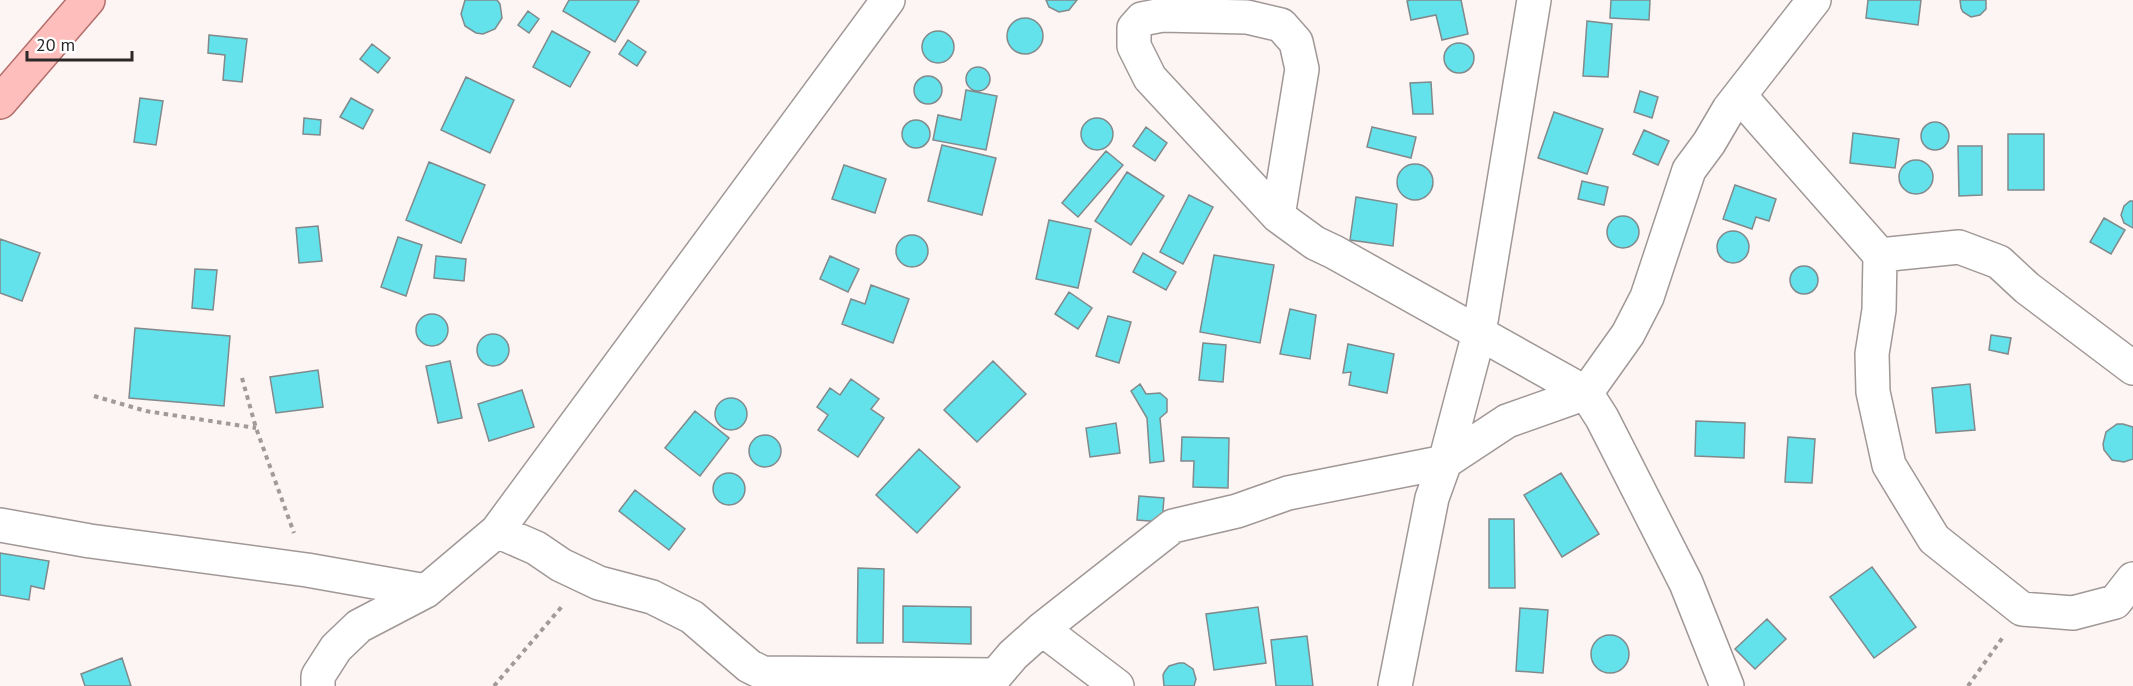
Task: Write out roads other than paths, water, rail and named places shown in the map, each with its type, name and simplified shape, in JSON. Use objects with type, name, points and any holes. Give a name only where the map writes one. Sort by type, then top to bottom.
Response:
[{"type":"main road","points":[[0,102],[88,0]]},
{"type":"street","points":[[318,686],[318,676],[336,648],[359,626],[426,591],[498,531],[888,0]]},
{"type":"street","points":[[1395,686],[1432,498],[1445,462],[1479,333],[1534,0]]},
{"type":"street","points":[[498,531],[536,548],[561,565],[599,583],[652,597],[692,617],[749,666],[763,672],[996,675],[1013,655],[1042,629],[1173,526],[1237,511],[1288,494],[1445,462],[1507,421],[1586,393],[1628,334],[1647,297],[1689,170],[1740,96],[1814,0]]},
{"type":"street","points":[[1278,216],[1302,69],[1296,42],[1281,25],[1247,17],[1175,14],[1142,19],[1134,28],[1134,46],[1150,78],[1278,216],[1316,243],[1586,393],[1602,418],[1686,583],[1727,686]]},
{"type":"street","points":[[1740,96],[1880,255],[1879,310],[1872,354],[1874,392],[1888,465],[1934,539],[2022,609],[2073,613],[2115,602],[2133,579]]},
{"type":"street","points":[[1880,255],[1959,247],[1999,262],[2027,288],[2133,367]]},
{"type":"street","points":[[0,525],[90,542],[307,570],[426,591]]},
{"type":"street","points":[[1042,629],[1117,686]]}]
